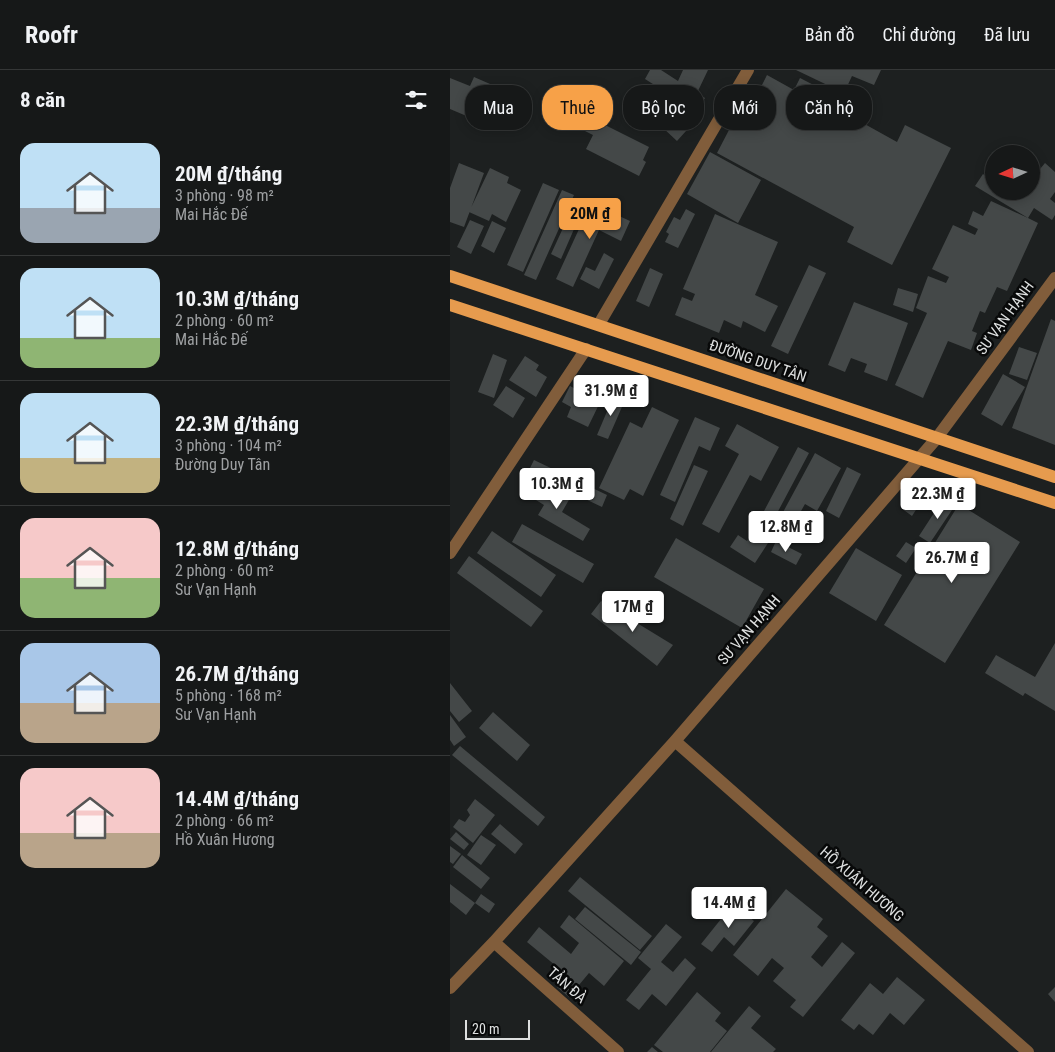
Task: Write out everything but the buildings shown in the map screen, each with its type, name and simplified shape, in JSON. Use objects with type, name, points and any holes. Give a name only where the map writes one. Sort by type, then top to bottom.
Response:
[{"type":"main road","name":"ĐƯỜNG DUY TÂN","points":[[450,276],[1055,477]]},
{"type":"main road","points":[[450,306],[1055,503]]},
{"type":"street","points":[[599,324],[748,70]]},
{"type":"street","name":"SƯ VẠN HẠNH","points":[[450,988],[494,942],[675,741],[936,439],[1055,278]]},
{"type":"street","points":[[450,553],[586,349]]},
{"type":"street","name":"HỒ XUÂN HƯƠNG","points":[[675,741],[1028,1052]]},
{"type":"street","name":"TẢN ĐÀ","points":[[494,942],[618,1052]]}]
